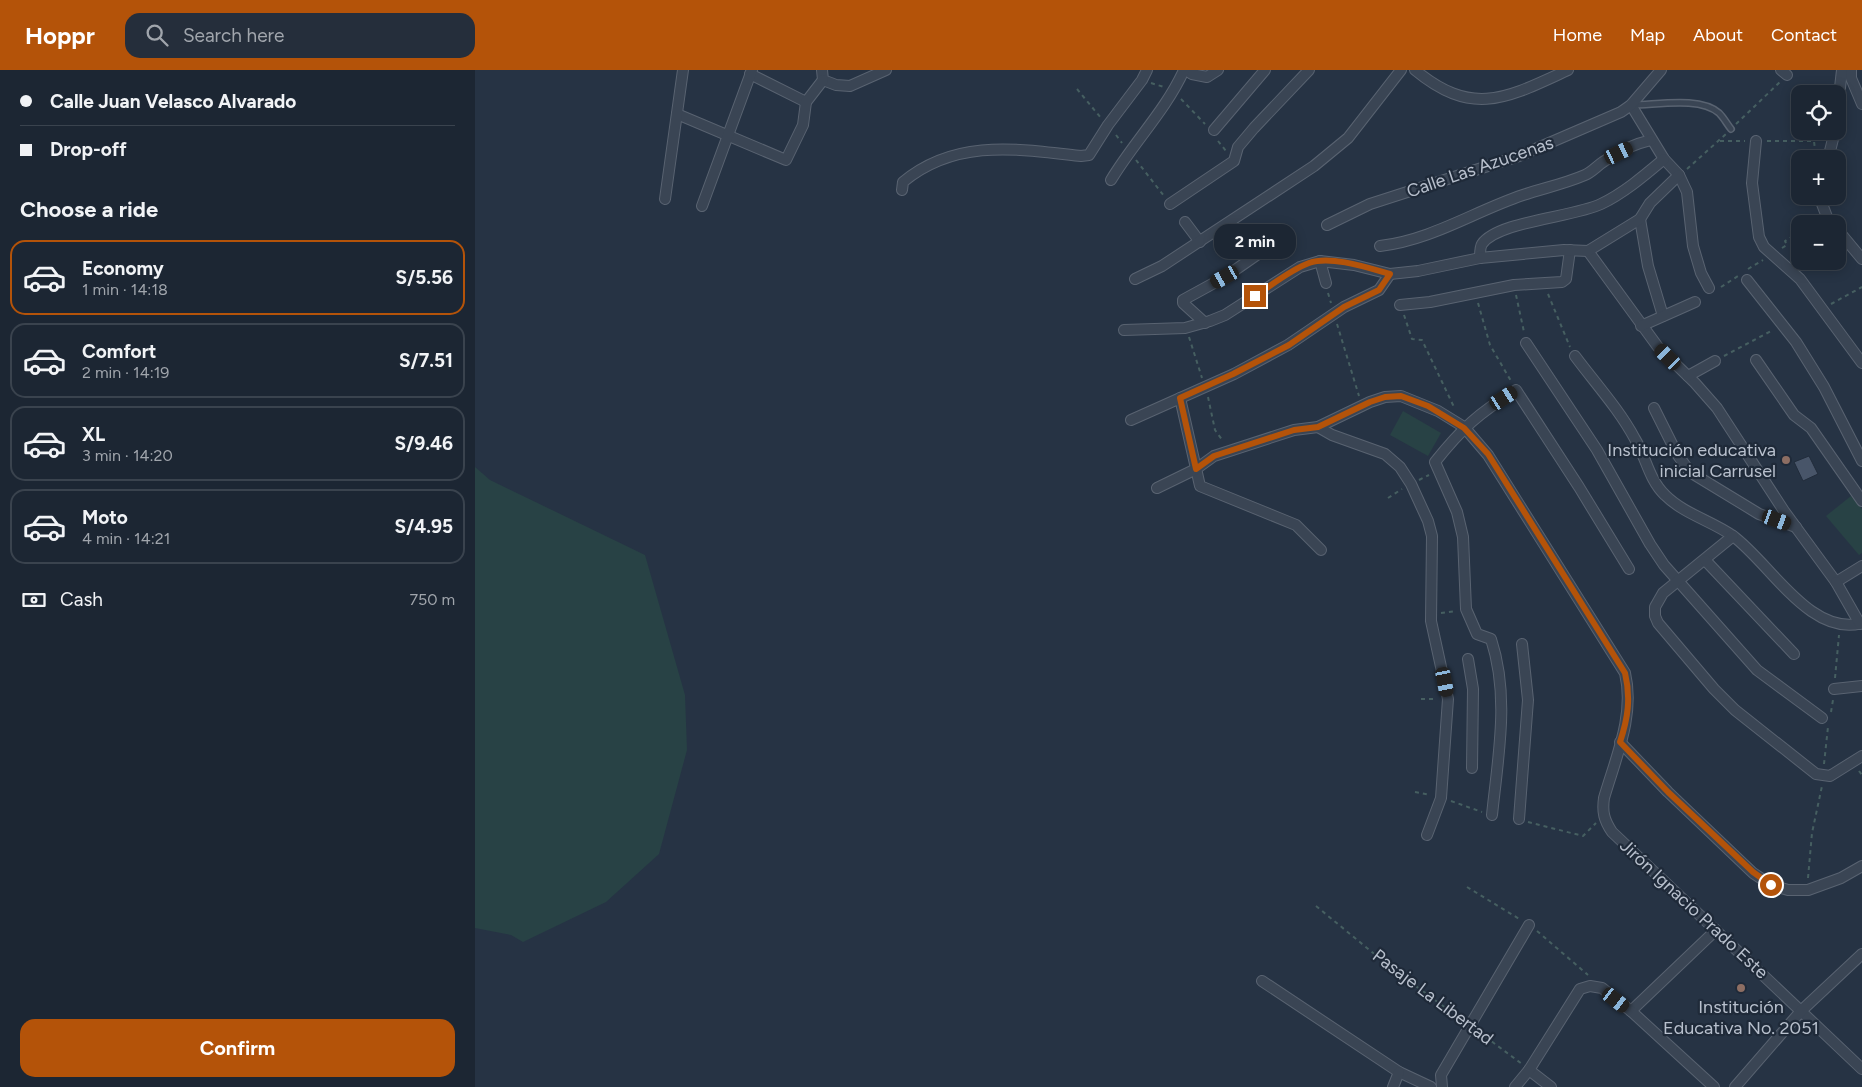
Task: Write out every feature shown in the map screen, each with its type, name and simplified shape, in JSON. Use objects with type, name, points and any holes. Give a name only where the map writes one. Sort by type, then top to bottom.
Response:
[{"type":"street","points":[[677,114],[727,137],[786,160],[803,125],[806,102],[822,75],[836,85],[850,86],[886,70]]},
{"type":"street","points":[[902,190],[903,182],[913,173],[955,154],[971,150],[1034,151],[1081,156],[1089,154],[1142,80],[1147,70]]},
{"type":"street","points":[[1111,180],[1129,150],[1173,90],[1185,70],[1203,77],[1210,76],[1218,70]]},
{"type":"street","points":[[1214,130],[1265,70]]},
{"type":"street","points":[[1170,204],[1234,160],[1238,147],[1253,128],[1309,70]]},
{"type":"street","points":[[1135,279],[1162,266],[1314,166],[1348,138],[1401,70]]},
{"type":"street","points":[[1415,70],[1458,96],[1475,100],[1493,99],[1535,85],[1568,70]]},
{"type":"street","points":[[1661,70],[1631,105],[1664,159],[1679,175],[1687,192],[1693,246],[1701,273],[1714,287]]},
{"type":"street","points":[[1841,85],[1843,70]]},
{"type":"street","points":[[1851,70],[1851,78],[1862,104]]},
{"type":"street","points":[[665,198],[682,71]]},
{"type":"street","points":[[702,206],[751,72],[806,102]]},
{"type":"street","name":"Calle Las Azucenas","points":[[1327,224],[1370,204],[1528,152],[1621,112],[1631,105]]},
{"type":"street","points":[[1381,246],[1404,243],[1524,194],[1571,181],[1587,174],[1619,153],[1639,143],[1651,140]]},
{"type":"street","points":[[1756,141],[1752,183],[1759,237],[1764,247],[1800,279],[1862,364]]},
{"type":"street","points":[[1479,258],[1481,244],[1491,236],[1523,224],[1601,204],[1645,175],[1664,159]]},
{"type":"street","points":[[1124,330],[1185,328],[1205,323],[1225,315],[1300,267],[1320,261],[1354,264],[1390,274],[1418,271],[1479,258],[1570,250],[1588,251],[1640,219],[1650,203],[1679,175]]},
{"type":"street","points":[[1640,219],[1648,266],[1663,316]]},
{"type":"street","points":[[1185,222],[1200,242]]},
{"type":"street","points":[[1846,240],[1862,259]]},
{"type":"street","points":[[1400,305],[1475,294],[1514,285],[1562,282],[1566,279],[1570,250]]},
{"type":"street","points":[[1575,356],[1636,440],[1655,482],[1665,496],[1682,508],[1733,536],[1810,611],[1839,625],[1861,624],[1836,582],[1795,527],[1717,408],[1658,347],[1588,251]]},
{"type":"street","points":[[1205,323],[1183,303],[1183,300],[1225,277],[1261,252]]},
{"type":"street","points":[[1320,261],[1326,283]]},
{"type":"street","points":[[1131,420],[1233,374],[1289,345],[1333,313],[1379,290],[1390,274]]},
{"type":"street","points":[[1747,280],[1795,342],[1824,387],[1862,461]]},
{"type":"street","points":[[1641,326],[1695,302]]},
{"type":"street","points":[[1526,343],[1597,450],[1650,544],[1757,670],[1827,719]]},
{"type":"street","points":[[1756,360],[1794,415],[1811,428],[1862,501]]},
{"type":"street","points":[[1688,376],[1715,361]]},
{"type":"street","points":[[1492,815],[1503,707],[1491,638],[1477,634],[1466,609],[1463,537],[1457,512],[1434,465],[1464,428],[1480,412],[1516,390],[1579,486],[1629,569]]},
{"type":"street","points":[[1157,488],[1196,469],[1214,456],[1294,430],[1318,427],[1385,397],[1401,396],[1425,405],[1464,428],[1488,454],[1625,673],[1629,690],[1629,710],[1604,798],[1603,810]]},
{"type":"street","points":[[1180,398],[1196,469],[1203,489],[1296,525],[1321,550]]},
{"type":"street","points":[[1653,408],[1677,454],[1691,472],[1759,514],[1795,527]]},
{"type":"street","points":[[1318,427],[1332,435],[1385,454],[1400,467],[1411,484],[1428,521],[1431,536],[1431,615],[1448,699],[1441,798],[1427,835]]},
{"type":"street","points":[[1733,536],[1657,600],[1655,616],[1658,622],[1714,689],[1735,710],[1810,770],[1823,776],[1830,776],[1862,756]]},
{"type":"street","points":[[1705,560],[1794,654]]},
{"type":"street","points":[[1836,582],[1862,566]]},
{"type":"street","points":[[1519,819],[1528,700],[1522,644]]},
{"type":"street","points":[[1468,659],[1473,689],[1472,768]]},
{"type":"street","points":[[1834,689],[1862,686]]},
{"type":"street","points":[[1620,742],[1668,792],[1753,872],[1771,885],[1788,890],[1808,890],[1841,878],[1862,866]]},
{"type":"street","name":"Jirón Ignacio Prado Este","points":[[1603,810],[1606,822],[1612,832],[1862,1069]]},
{"type":"street","points":[[1442,1087],[1441,1075],[1469,1024],[1508,963],[1529,925]]},
{"type":"street","points":[[1631,1011],[1716,930]]},
{"type":"street","points":[[1735,1087],[1801,1011],[1862,954]]},
{"type":"street","points":[[1262,981],[1399,1072],[1431,1087]]},
{"type":"street","points":[[1515,1087],[1529,1070],[1581,990],[1590,986],[1602,988],[1631,1011],[1714,1087]]},
{"type":"street","points":[[1529,1070],[1551,1087]]},
{"type":"street","points":[[1393,1087],[1399,1072]]},
{"type":"lane","points":[[1631,105],[1687,102],[1707,106],[1719,113],[1731,129]]},
{"type":"path","points":[[1142,80],[1173,90],[1199,121],[1214,130],[1216,138],[1234,160]]},
{"type":"path","points":[[1814,141],[1815,150]]},
{"type":"path","points":[[1714,287],[1773,255],[1787,245],[1785,241],[1791,237]]},
{"type":"path","points":[[1545,282],[1550,303],[1575,356]]},
{"type":"path","points":[[1326,283],[1333,313],[1362,406]]},
{"type":"path","points":[[1514,285],[1526,343]]},
{"type":"path","points":[[1821,309],[1862,287]]},
{"type":"path","points":[[1475,294],[1490,345],[1516,390]]},
{"type":"path","points":[[1400,305],[1411,339],[1422,340],[1455,410]]},
{"type":"path","points":[[1715,361],[1781,326]]},
{"type":"path","points":[[1431,615],[1466,609]]},
{"type":"path","points":[[1808,890],[1812,832],[1823,776],[1827,719],[1834,689],[1839,625]]},
{"type":"path","points":[[1415,792],[1441,798],[1492,815]]},
{"type":"path","points":[[1519,819],[1583,836],[1594,826],[1603,810]]},
{"type":"path","name":"Pasaje La Libertad","points":[[1316,906],[1395,971],[1529,1070]]},
{"type":"green space","points":[[1403,411],[1441,433],[1428,456],[1390,435]]},
{"type":"green space","points":[[475,467],[490,480],[645,555],[685,695],[687,750],[659,854],[606,902],[523,942],[511,935],[475,928]]},
{"type":"green space","points":[[1851,496],[1862,509],[1862,553],[1859,555],[1826,516]]},
{"type":"building","points":[[1809,456],[1818,474],[1803,481],[1794,462]]},
{"type":"place","name":"Institución educativa inicial Carrusel","points":[[1786,460]]},
{"type":"place","name":"Institución Educativa No. 2051","points":[[1741,988]]},
{"type":"route","points":[[1255,296],[1300,267],[1320,261],[1354,264],[1390,274],[1379,290],[1333,313],[1289,345],[1233,374],[1180,398],[1192,441],[1196,469],[1214,456],[1294,430],[1318,427],[1370,402],[1385,397],[1401,396],[1418,402],[1437,411],[1464,428],[1488,454],[1625,673],[1629,690],[1629,710],[1620,742],[1668,792],[1753,872],[1771,885]]}]
